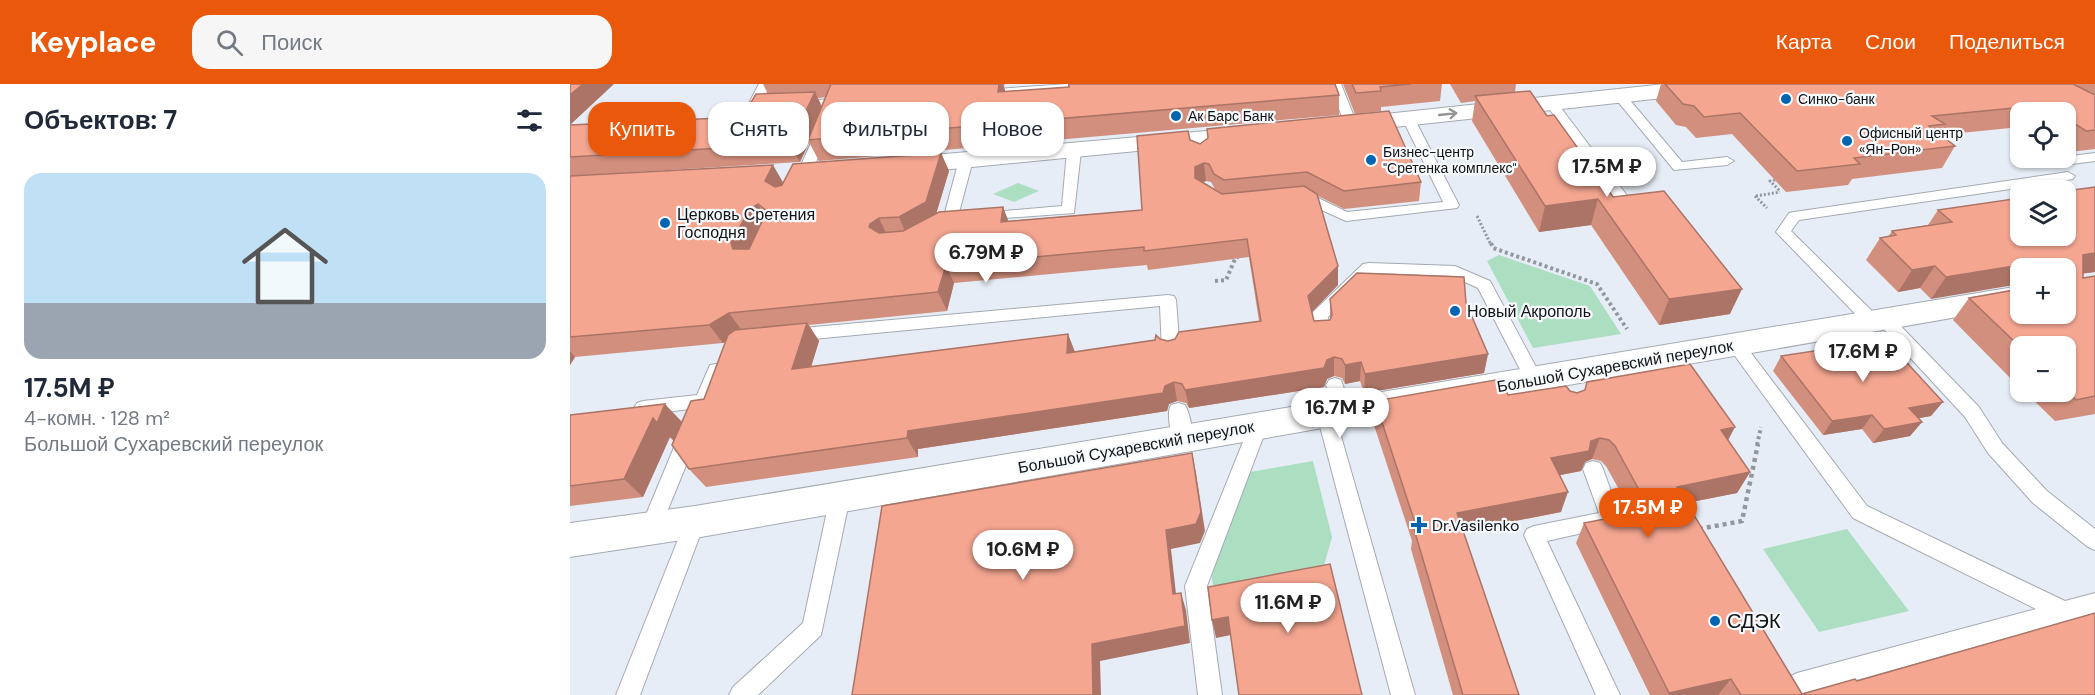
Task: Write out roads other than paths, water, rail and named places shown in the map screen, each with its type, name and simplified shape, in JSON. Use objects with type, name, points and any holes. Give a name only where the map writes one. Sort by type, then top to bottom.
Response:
[{"type":"street","points":[[1339,125],[1728,84]]},
{"type":"street","points":[[876,168],[1074,151],[1199,146],[1269,132]]},
{"type":"street","points":[[795,176],[834,171]]},
{"type":"street","name":"Большой Сухаревский переулок","points":[[570,540],[695,522],[840,497],[1181,424],[1257,427],[1335,404],[1550,383],[1736,345],[2010,298]]},
{"type":"lane","points":[[765,84],[756,101],[768,107],[835,103],[795,176]]},
{"type":"lane","points":[[963,84],[960,95],[1062,86],[1076,96]]},
{"type":"lane","points":[[1335,84],[1339,125]]},
{"type":"lane","points":[[1619,95],[1679,167],[1727,161]]},
{"type":"lane","points":[[1551,103],[1630,209]]},
{"type":"lane","points":[[1284,200],[1308,197],[1334,214],[1346,217],[1452,205],[1408,118]]},
{"type":"lane","points":[[966,160],[945,223],[1068,210],[1074,151]]},
{"type":"lane","points":[[2076,159],[2095,157]]},
{"type":"lane","points":[[2054,180],[2068,176]]},
{"type":"lane","points":[[2010,189],[1794,216],[1783,232],[1972,412],[1995,448],[2040,496],[2095,541]]},
{"type":"lane","points":[[1322,334],[1319,316],[1369,268],[1455,271],[1484,285],[1550,383]]},
{"type":"lane","points":[[778,337],[1168,300],[1172,352]]},
{"type":"lane","points":[[1736,345],[1860,512],[2064,612]]},
{"type":"lane","points":[[650,529],[720,360],[728,353]]},
{"type":"lane","points":[[628,410],[703,401]]},
{"type":"lane","points":[[1335,404],[1403,695]]},
{"type":"lane","points":[[1210,695],[1196,586],[1257,427]]},
{"type":"lane","points":[[1593,469],[1611,519],[1534,535],[1608,695]]},
{"type":"lane","points":[[741,695],[813,628],[840,497]]},
{"type":"lane","points":[[628,695],[695,522]]},
{"type":"lane","points":[[1797,685],[2095,603]]},
{"type":"place","name":"Синко-банк","points":[[1786,99]]},
{"type":"place","name":"Ак Барс Банк","points":[[1176,116]]},
{"type":"place","name":"Офисный центр «Ян-Рон»","points":[[1847,141]]},
{"type":"place","name":"Бизнес-центр \"Сретенка комплекс\"","points":[[1371,160]]},
{"type":"place","name":"Церковь Сретения Господня","points":[[665,223]]},
{"type":"place","name":"Новый Акрополь","points":[[1455,311]]},
{"type":"place","name":"Dr.Vasilenko","points":[[1419,525]]},
{"type":"place","name":"СДЭК","points":[[1715,621]]}]
